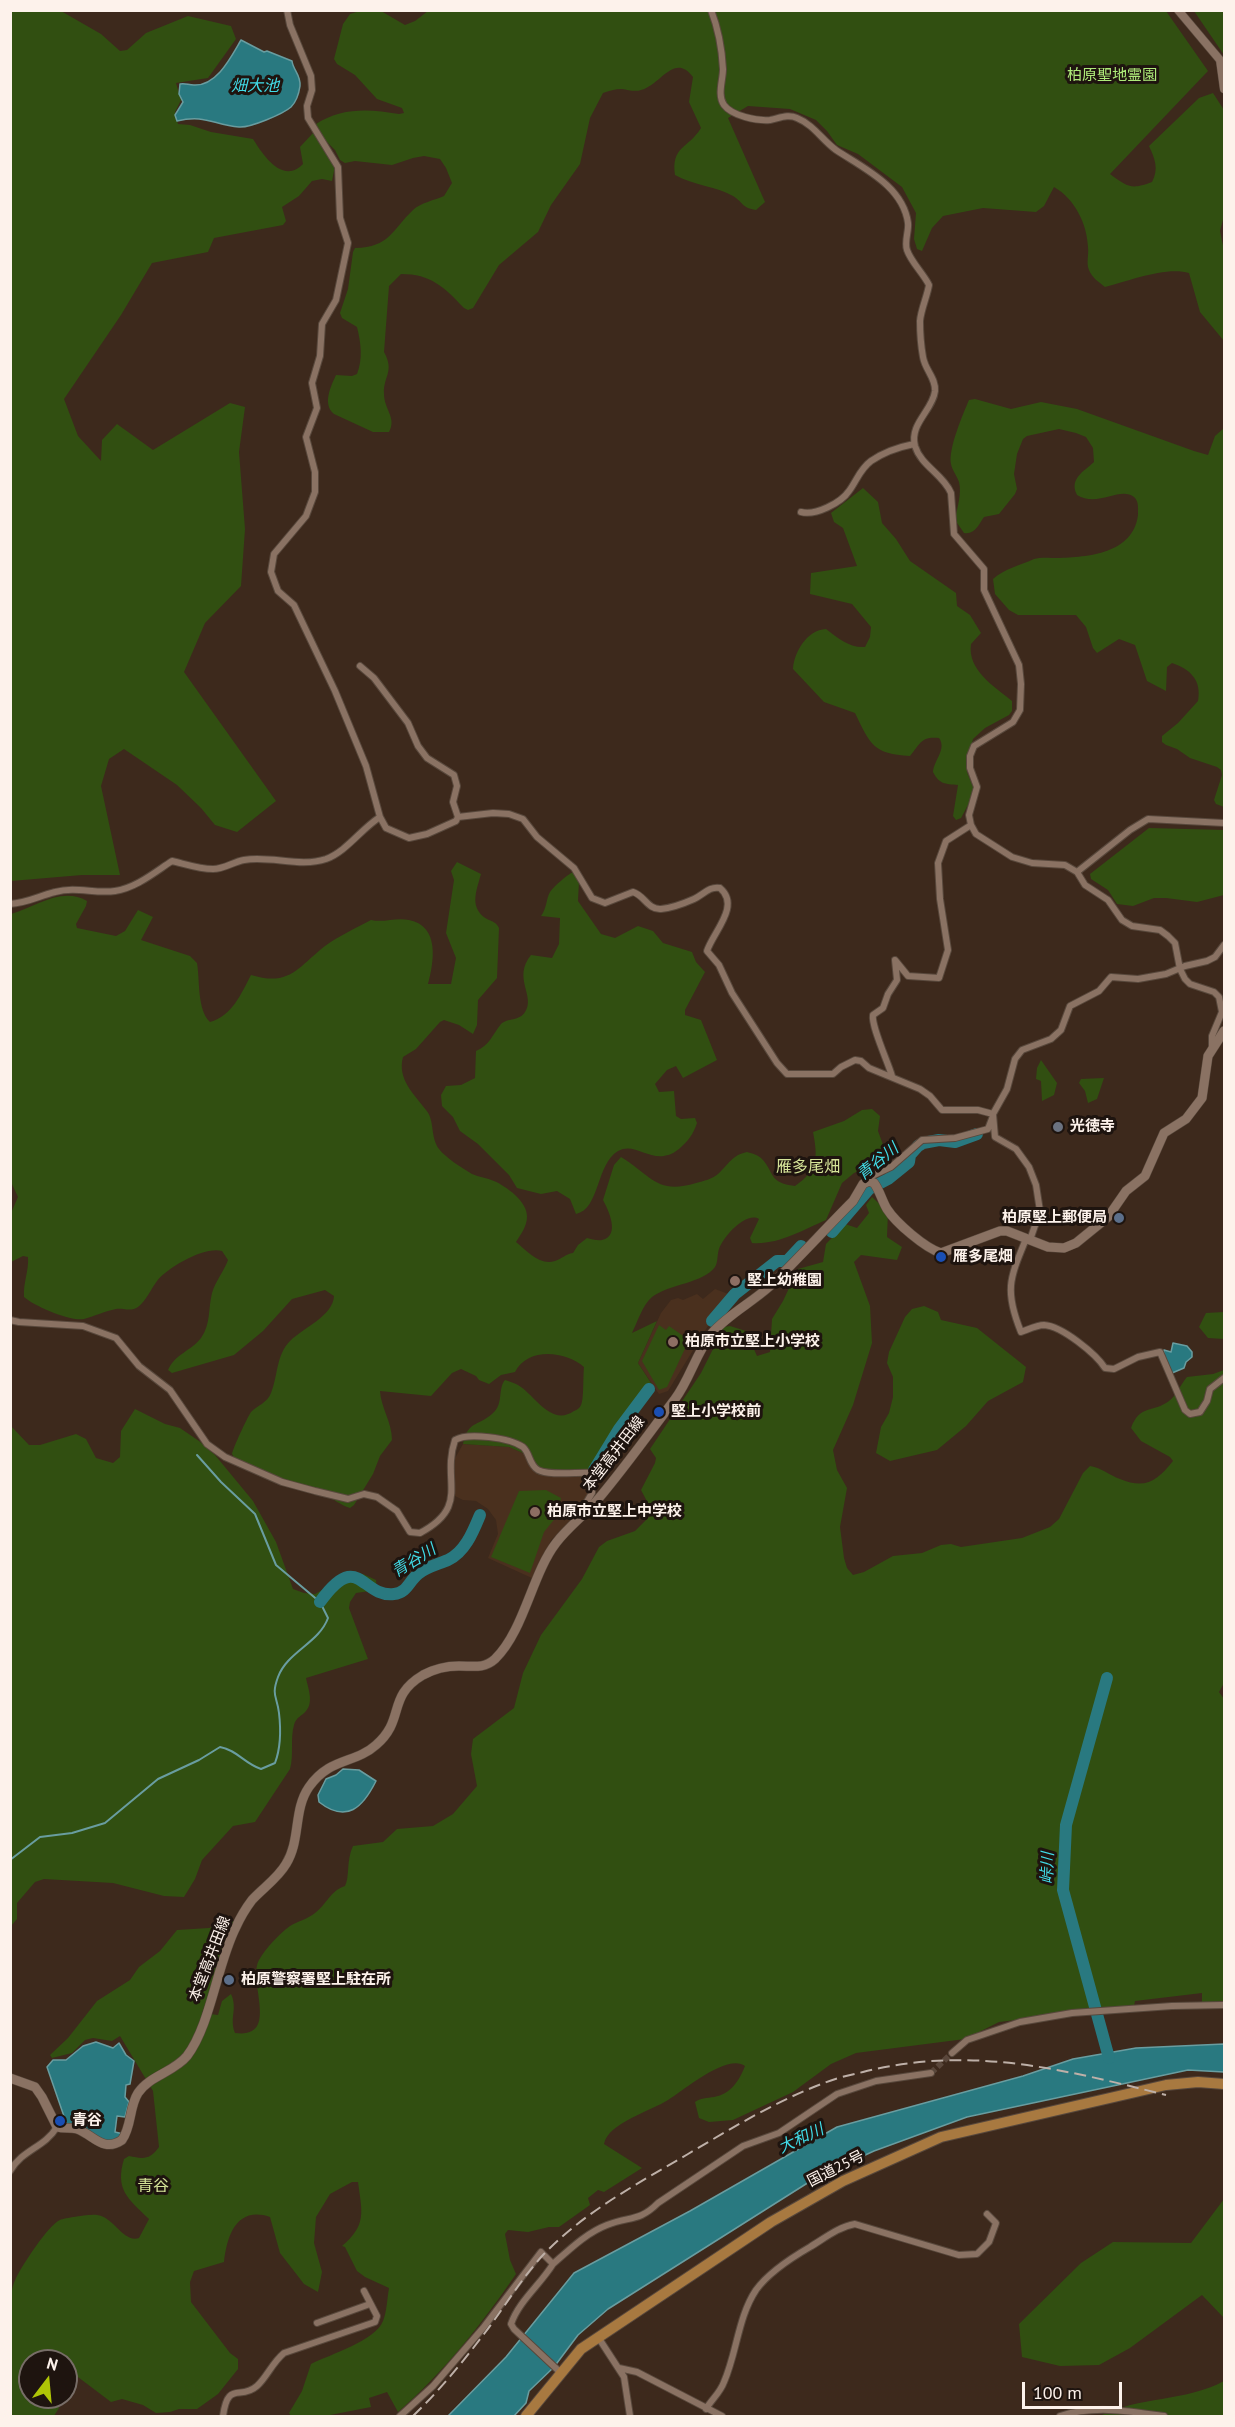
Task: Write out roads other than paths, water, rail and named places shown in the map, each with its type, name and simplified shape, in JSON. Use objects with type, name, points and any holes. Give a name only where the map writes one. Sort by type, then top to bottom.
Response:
[{"type":"highway","name":"国道25号","points":[[526,2416],[581,2349],[771,2222],[843,2181],[941,2137],[1166,2085],[1198,2082],[1224,2084]]},
{"type":"main road","points":[[874,1185],[887,1210],[897,1221],[935,1252],[948,1252],[1000,1231],[1007,1231],[1057,1249],[1064,1248],[1084,1237],[1108,1217],[1126,1191],[1145,1176],[1164,1133],[1186,1119],[1202,1098],[1208,1056],[1224,1031]]},
{"type":"main road","name":"本堂高井田線","points":[[57,2127],[78,2129],[98,2143],[109,2145],[126,2136],[132,2106],[139,2091],[171,2071],[187,2056],[197,2038],[234,1930],[250,1903],[286,1866],[295,1845],[301,1800],[310,1786],[324,1769],[374,1748],[390,1731],[399,1699],[412,1682],[427,1673],[443,1668],[478,1667],[487,1665],[495,1659],[510,1636],[550,1552],[585,1514],[680,1392],[711,1335],[731,1314],[753,1301],[770,1285],[853,1201],[863,1184],[874,1185]]},
{"type":"main road","points":[[10,2078],[35,2087],[57,2127]]},
{"type":"street","points":[[287,10],[290,25],[311,76],[308,118],[338,167],[340,218],[348,243],[336,300],[322,324],[320,356],[312,382],[317,408],[306,437],[315,472],[315,492],[306,516],[274,554],[271,572],[278,591],[294,605],[335,691],[366,765],[380,817],[386,828],[409,838],[435,831],[456,821],[458,817],[493,813],[509,814],[523,819],[537,837],[574,868],[592,898],[605,903],[637,893],[653,908],[661,909],[692,900],[708,889],[720,888],[727,897],[726,915],[707,951],[719,965],[732,993],[777,1063],[787,1074],[833,1074],[848,1064],[861,1061],[868,1068],[920,1089],[930,1096],[942,1110],[978,1110],[993,1115]]},
{"type":"street","points":[[711,10],[721,49],[723,71],[720,97],[724,106],[756,119],[771,120],[784,116],[796,118],[818,131],[834,148],[884,180],[904,211],[908,223],[906,248],[929,285],[920,320],[923,357],[926,368],[934,380],[935,393],[919,419],[914,444],[922,460],[951,493],[956,540],[984,569],[984,590],[1019,665],[1020,710],[1013,723],[974,746],[970,756],[970,768],[977,787],[969,815],[971,825],[976,834],[1012,857],[1032,863],[1065,865],[1077,872],[1085,885],[1108,900],[1122,920],[1132,926],[1160,930],[1168,936],[1174,943],[1180,969],[1190,984],[1208,989],[1219,997],[1222,1012],[1212,1036],[1212,1048]]},
{"type":"street","points":[[1178,10],[1220,60],[1224,89]]},
{"type":"street","points":[[801,512],[809,514],[836,502],[849,492],[857,476],[870,462],[902,446],[914,444]]},
{"type":"street","points":[[360,666],[374,678],[408,723],[422,752],[434,763],[454,775],[457,786],[453,802],[458,817]]},
{"type":"street","points":[[10,904],[27,903],[54,892],[77,888],[115,891],[137,884],[172,861],[212,869],[244,860],[279,859],[308,863],[327,858],[345,847],[369,824],[380,817]]},
{"type":"street","points":[[1077,872],[1130,830],[1148,819],[1224,823]]},
{"type":"street","points":[[892,1076],[872,1023],[873,1015],[883,1008],[897,980],[895,960],[908,976],[939,978],[948,950],[940,899],[938,863],[946,841],[971,825]]},
{"type":"street","points":[[874,1185],[872,1176],[891,1167],[922,1140],[955,1138],[988,1129],[1007,1089],[1015,1059],[1022,1050],[1051,1039],[1061,1030],[1070,1006],[1099,991],[1111,977],[1138,979],[1180,969],[1215,957],[1224,945]]},
{"type":"street","points":[[993,1115],[995,1137],[1016,1149],[1029,1167],[1036,1185],[1040,1210],[1011,1276],[1010,1297],[1021,1332],[1044,1325],[1059,1331],[1097,1356],[1105,1368],[1114,1369],[1138,1357],[1160,1352],[1185,1410],[1190,1414],[1200,1412],[1207,1401],[1210,1389],[1224,1378]]},
{"type":"street","points":[[10,1320],[83,1326],[116,1338],[140,1366],[170,1390],[182,1411],[207,1444],[225,1456],[282,1482],[315,1491],[348,1499],[364,1494],[377,1497],[397,1511],[411,1532],[420,1533],[444,1515],[451,1500],[452,1448],[455,1440],[469,1435],[519,1445],[524,1448],[537,1469],[549,1473],[593,1473],[592,1493],[585,1505],[585,1514]]},
{"type":"street","points":[[952,2053],[967,2040],[1020,2022],[1072,2013],[1224,2005]]},
{"type":"street","points":[[560,2372],[511,2324],[525,2300],[553,2264],[583,2238],[607,2224],[647,2214],[658,2202],[743,2146],[779,2133],[837,2094],[876,2081],[932,2073]]},
{"type":"street","points":[[10,2171],[28,2150],[48,2141],[57,2127]]},
{"type":"street","points":[[706,2409],[719,2394],[725,2381],[747,2305],[757,2288],[798,2254],[844,2226],[855,2224],[959,2254],[977,2254],[989,2242],[996,2223],[987,2214]]},
{"type":"street","points":[[400,2416],[433,2386],[476,2337],[541,2252],[553,2264]]},
{"type":"street","points":[[223,2416],[225,2402],[232,2394],[251,2390],[258,2385],[273,2362],[284,2353],[375,2322],[377,2316],[364,2292]]},
{"type":"street","points":[[317,2323],[370,2304]]},
{"type":"street","points":[[598,2337],[624,2377],[630,2416]]},
{"type":"street","points":[[620,2368],[633,2370],[722,2416]]},
{"type":"street","points":[[1060,2416],[1078,2410],[1100,2409],[1164,2416]]},
{"type":"water","name":"畑大池","points":[[241,40],[264,52],[267,51],[292,61],[300,82],[293,105],[274,117],[244,127],[202,119],[177,121],[175,115],[183,102],[179,94],[180,84],[194,85],[210,81],[222,69]]},
{"type":"water","points":[[1173,1343],[1187,1346],[1192,1352],[1192,1357],[1186,1362],[1184,1368],[1172,1373],[1163,1355],[1164,1350],[1171,1352]]},
{"type":"water","points":[[343,1769],[359,1770],[376,1781],[360,1805],[353,1810],[338,1812],[319,1802],[318,1795],[326,1779]]},
{"type":"water","points":[[96,2042],[113,2048],[119,2043],[126,2055],[134,2061],[130,2084],[126,2085],[125,2097],[129,2102],[125,2117],[117,2116],[115,2132],[123,2134],[110,2143],[67,2125],[47,2067],[53,2060],[66,2060],[83,2046]]},
{"type":"water","points":[[1224,2044],[1224,2072],[1188,2070],[967,2117],[874,2151],[817,2177],[608,2309],[578,2335],[554,2367],[529,2391],[526,2403],[514,2416],[448,2416],[506,2357],[574,2273],[690,2211],[837,2127],[1023,2076],[1073,2059],[1136,2048]]},
{"type":"waterway","name":"青谷川","points":[[832,1232],[869,1189],[888,1179],[909,1162],[910,1155],[918,1146],[939,1140],[955,1142],[977,1134]]},
{"type":"waterway","name":"青谷川","points":[[712,1321],[735,1294],[777,1261],[787,1261],[801,1246]]},
{"type":"waterway","name":"青谷川","points":[[594,1470],[619,1429],[649,1389]]},
{"type":"waterway","points":[[10,1860],[40,1837],[72,1833],[105,1823],[158,1779],[199,1760],[220,1747],[261,1769],[275,1763],[280,1738],[275,1692],[278,1677],[282,1668],[318,1634],[328,1618],[320,1602],[276,1565],[255,1514],[221,1482],[197,1455]]},
{"type":"waterway","name":"青谷川","points":[[320,1602],[333,1586],[343,1579],[352,1577],[383,1593],[394,1594],[402,1591],[421,1572],[448,1560],[459,1552],[468,1541],[480,1515]]},
{"type":"waterway","name":"峠川","points":[[1107,1678],[1066,1825],[1063,1890],[1109,2058]]},
{"type":"tunnel","points":[[931,2073],[952,2053]]},
{"type":"railway","points":[[413,2416],[467,2356],[535,2264],[576,2225],[631,2188],[721,2134],[806,2090],[843,2077],[902,2064],[978,2061],[1053,2069],[1166,2095]]},
{"type":"place","name":"光徳寺","points":[[1058,1127]]},
{"type":"place","name":"柏原堅上郵便局","points":[[1119,1218]]},
{"type":"place","name":"雁多尾畑","points":[[941,1257]]},
{"type":"place","name":"堅上幼稚園","points":[[735,1281]]},
{"type":"place","name":"柏原市立堅上小学校","points":[[673,1342]]},
{"type":"place","name":"堅上小学校前","points":[[659,1412]]},
{"type":"place","name":"柏原市立堅上中学校","points":[[535,1512]]},
{"type":"place","name":"柏原警察署堅上駐在所","points":[[229,1980]]},
{"type":"place","name":"青谷","points":[[60,2121]]},
{"type":"district","name":"雁多尾畑","points":[[808,1167]]},
{"type":"district","name":"青谷","points":[[153,2186]]},
{"type":"park label","name":"柏原聖地霊園","points":[[1112,76]]},
{"type":"water label","name":"大和川","points":[[801,2139]]}]
